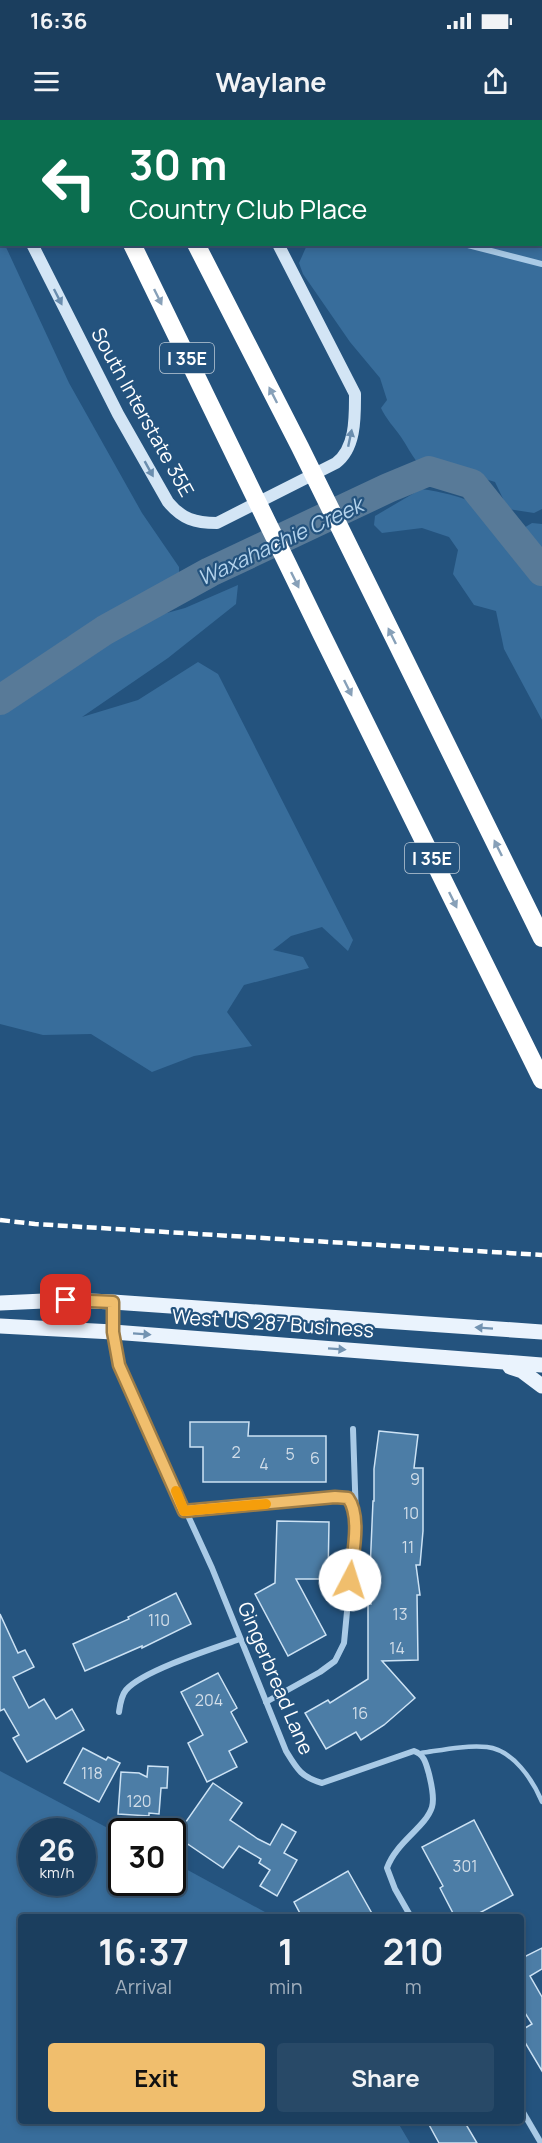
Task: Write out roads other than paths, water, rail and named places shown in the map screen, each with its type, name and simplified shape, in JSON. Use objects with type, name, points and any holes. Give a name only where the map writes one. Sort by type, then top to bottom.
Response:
[{"type":"highway","name":"I 35E","points":[[133,246],[542,1080]]},
{"type":"highway","name":"I 35E","points":[[197,246],[300,447],[542,938]]},
{"type":"main road","name":"South Interstate 35E","points":[[33,246],[117,414],[168,502],[179,515],[202,523],[217,523],[240,514],[336,463],[346,456],[350,444],[355,413],[355,394],[279,246]]},
{"type":"main road","name":"West US 287 Business","points":[[0,1303],[66,1300],[113,1302],[542,1332]]},
{"type":"main road","name":"West US 287 Business","points":[[0,1326],[113,1332],[542,1365]]},
{"type":"main road","points":[[490,1360],[522,1371],[542,1386]]},
{"type":"street","points":[[472,246],[542,264]]},
{"type":"street","name":"Gingerbread Lane","points":[[113,1302],[113,1332],[119,1365],[212,1568],[286,1751],[300,1773],[322,1783],[414,1751],[421,1753]]},
{"type":"street","points":[[266,1702],[335,1661],[344,1643],[356,1518],[353,1429]]},
{"type":"street","points":[[184,1511],[335,1497],[348,1498],[354,1506],[356,1518]]},
{"type":"street","points":[[119,1712],[123,1693],[134,1682],[240,1638]]},
{"type":"street","points":[[409,1914],[395,1889],[387,1868],[402,1842],[425,1819],[433,1806],[432,1786],[421,1753]]},
{"type":"street","points":[[524,2114],[541,2143]]},
{"type":"lane","points":[[421,1753],[466,1747],[490,1747],[509,1756],[525,1772],[542,1802]]},
{"type":"waterway","name":"Waxahachie Creek","points":[[0,700],[105,630],[210,572],[429,471],[472,484],[542,571]]},
{"type":"railway","points":[[0,1220],[542,1255]]}]
